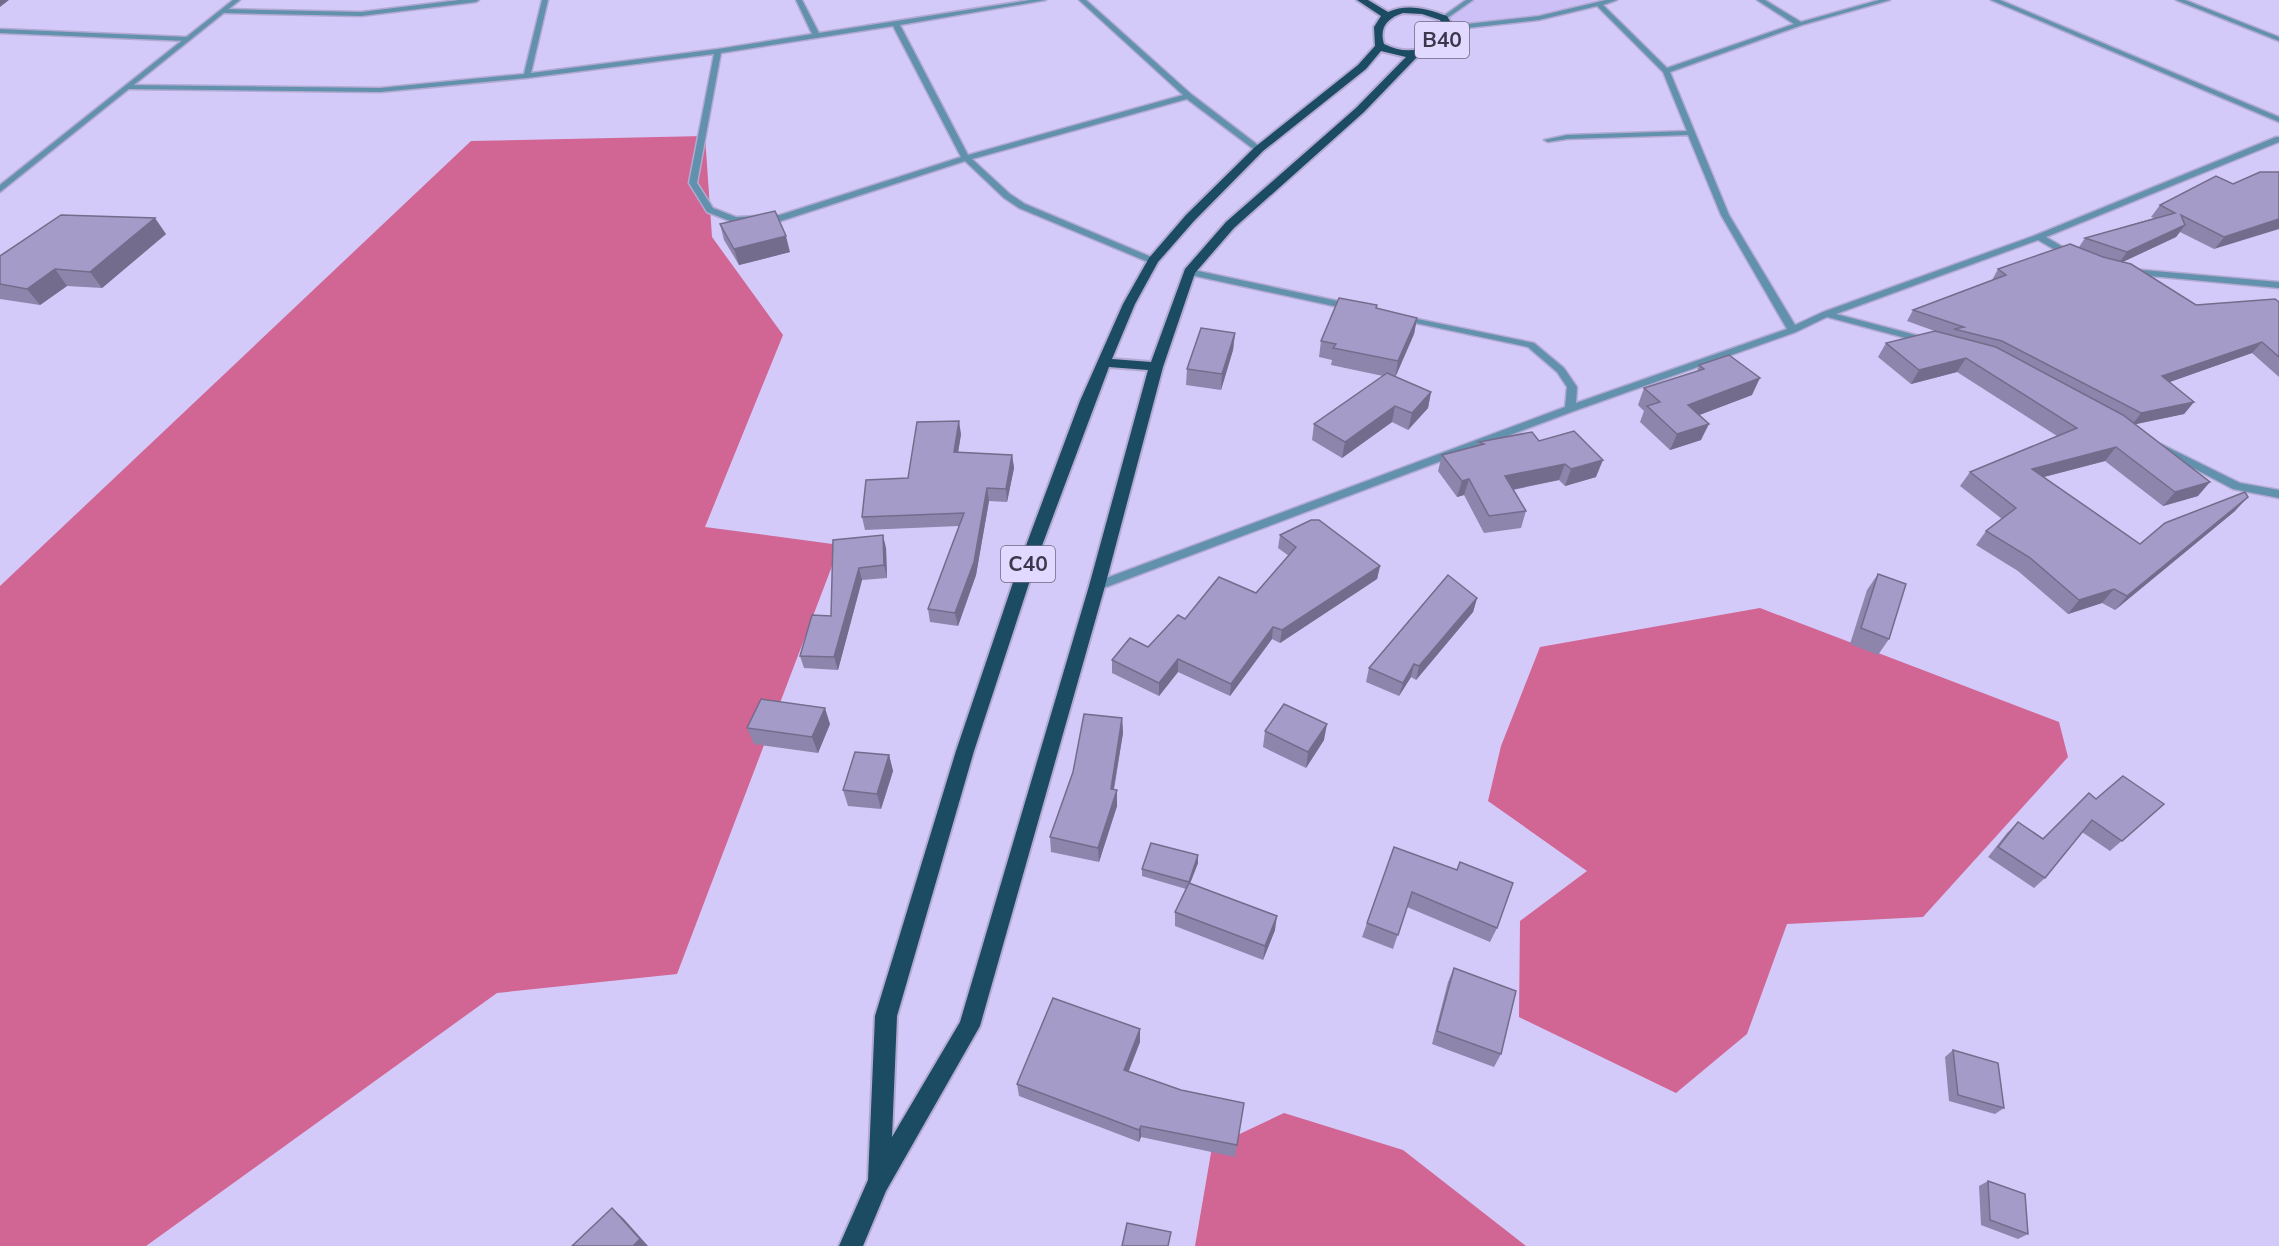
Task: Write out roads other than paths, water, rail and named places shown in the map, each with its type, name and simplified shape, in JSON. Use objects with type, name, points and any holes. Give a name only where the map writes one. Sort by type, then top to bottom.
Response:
[{"type":"highway","name":"B40","points":[[1362,0],[1386,15],[1413,10],[1436,13],[1444,18],[1449,28],[1441,42],[1434,48],[1415,54],[1395,53],[1380,46],[1377,30],[1386,15]]},
{"type":"highway","name":"B40","points":[[1397,0],[1413,10]]},
{"type":"highway","name":"C40","points":[[878,1183],[886,1016],[965,751],[1029,559],[1104,362],[1129,304],[1153,261],[1190,218],[1259,149],[1362,67],[1380,46]]},
{"type":"highway","name":"C40","points":[[851,1246],[878,1183],[969,1026],[1097,586],[1156,367],[1190,272],[1230,225],[1360,110],[1415,54]]},
{"type":"highway","points":[[1104,362],[1156,367]]},
{"type":"street","points":[[0,189],[237,0]]},
{"type":"street","points":[[225,11],[361,14],[476,0]]},
{"type":"street","points":[[527,76],[545,0]]},
{"type":"street","points":[[799,0],[816,35]]},
{"type":"street","points":[[129,87],[380,90],[527,76],[718,51],[1042,0]]},
{"type":"street","points":[[1082,0],[1188,96],[1259,149]]},
{"type":"street","points":[[1444,18],[1470,0]]},
{"type":"street","points":[[1449,28],[1539,18],[1614,0]]},
{"type":"street","points":[[1760,0],[1800,24]]},
{"type":"street","points":[[1666,71],[1800,24],[1887,0]]},
{"type":"street","points":[[1994,0],[2279,120]]},
{"type":"street","points":[[2179,0],[2279,39]]},
{"type":"street","points":[[1599,4],[1666,71],[1725,215],[1793,330]]},
{"type":"street","points":[[896,24],[966,158],[1007,196],[1022,206],[1153,261]]},
{"type":"street","points":[[0,31],[187,39]]},
{"type":"street","points":[[718,51],[693,183],[710,210],[735,220],[781,218],[966,158],[1188,96]]},
{"type":"street","points":[[1548,140],[1567,137],[1692,133]]},
{"type":"street","points":[[1097,586],[1570,409],[1793,330],[1826,314],[2039,237],[2276,143]]},
{"type":"street","points":[[2039,237],[2074,257],[2084,260]]},
{"type":"street","points":[[2126,271],[2158,276],[2279,285]]},
{"type":"street","points":[[1190,272],[1360,309]]},
{"type":"street","points":[[1826,314],[1936,343]]},
{"type":"street","points":[[1395,316],[1531,345],[1561,370],[1572,387],[1570,409]]},
{"type":"street","points":[[2146,440],[2237,486],[2279,494]]}]
